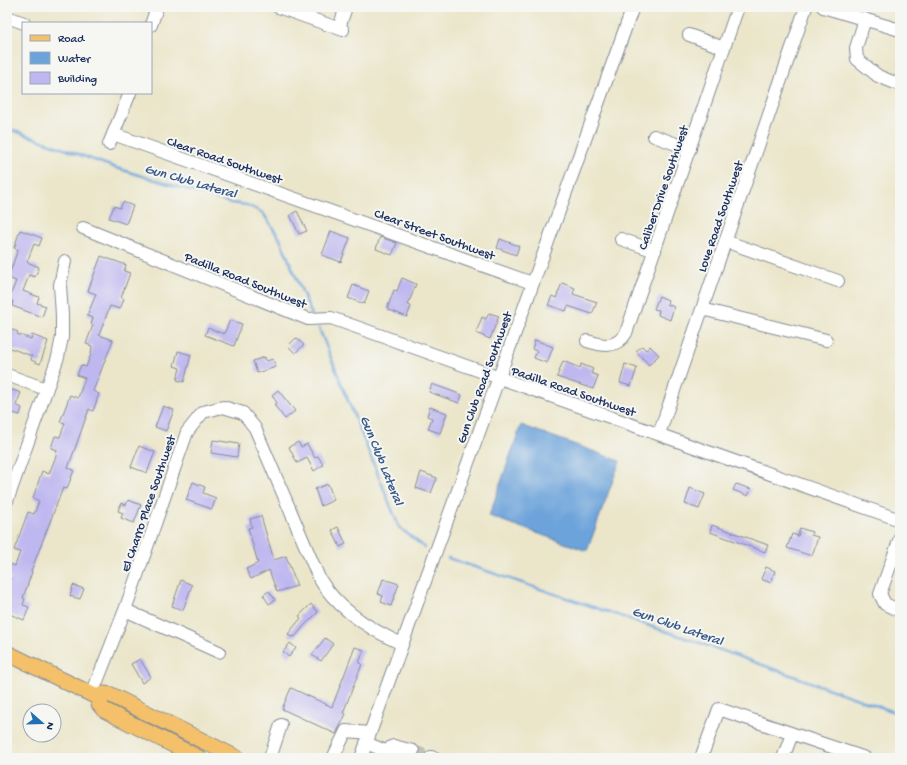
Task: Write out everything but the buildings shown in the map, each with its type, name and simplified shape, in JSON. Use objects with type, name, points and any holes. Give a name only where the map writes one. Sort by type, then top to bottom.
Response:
[{"type":"main road","points":[[7,653],[94,696],[104,710],[199,758]]},
{"type":"main road","points":[[94,696],[104,694],[111,695],[237,758]]},
{"type":"street","points":[[152,22],[157,7]]},
{"type":"street","points":[[281,7],[341,29],[346,7]]},
{"type":"street","name":"Gun Club Road Southwest","points":[[361,758],[633,7]]},
{"type":"street","name":"Caliber Drive Southwest","points":[[587,341],[606,346],[617,344],[626,333],[738,7]]},
{"type":"street","name":"Love Road Southwest","points":[[659,434],[806,7]]},
{"type":"street","points":[[823,7],[900,30]]},
{"type":"street","points":[[7,17],[22,22]]},
{"type":"street","points":[[865,19],[856,48],[857,59],[878,76],[900,85]]},
{"type":"street","points":[[688,35],[724,48]]},
{"type":"street","name":"Clear Road Southwest","points":[[130,94],[111,139],[327,209]]},
{"type":"street","points":[[654,136],[690,148]]},
{"type":"street","name":"Clear Street Southwest","points":[[327,209],[532,283]]},
{"type":"street","name":"Padilla Road Southwest","points":[[83,228],[308,319],[331,318],[900,520]]},
{"type":"street","points":[[621,239],[654,251]]},
{"type":"street","points":[[725,241],[838,281]]},
{"type":"street","points":[[7,501],[58,357],[62,337],[60,285],[65,261]]},
{"type":"street","points":[[702,309],[826,340]]},
{"type":"street","points":[[7,375],[46,389]]},
{"type":"street","name":"El Charro Place Southwest","points":[[94,696],[187,432],[203,412],[224,407],[243,413],[255,428],[325,589],[334,600],[347,611],[381,634],[402,644]]},
{"type":"street","points":[[900,538],[880,594],[885,604],[900,611]]},
{"type":"street","points":[[124,610],[219,652]]},
{"type":"street","points":[[701,758],[719,709],[864,758]]},
{"type":"street","points":[[270,758],[281,725]]},
{"type":"street","points":[[333,758],[346,732],[368,738],[386,755],[408,755]]},
{"type":"street","points":[[783,758],[792,734]]},
{"type":"water","points":[[521,425],[620,461],[587,551],[489,516]]},
{"type":"waterway","name":"Gun Club Lateral","points":[[7,128],[116,168],[231,203],[247,205],[263,213],[280,239],[312,315]]},
{"type":"waterway","name":"Gun Club Lateral","points":[[319,328],[399,527],[424,547]]},
{"type":"waterway","name":"Gun Club Lateral","points":[[448,558],[712,647],[900,714]]},
{"type":"tunnel","points":[[413,751],[431,757]]}]
